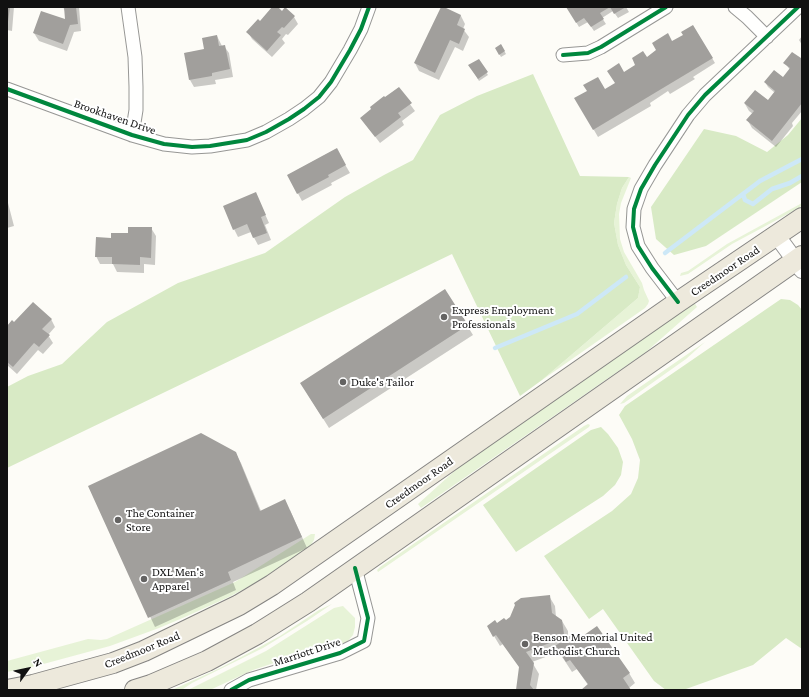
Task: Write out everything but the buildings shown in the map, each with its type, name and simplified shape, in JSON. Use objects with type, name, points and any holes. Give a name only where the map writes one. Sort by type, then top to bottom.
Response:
[{"type":"main road","name":"Creedmoor Road","points":[[7,690],[33,685],[113,663],[144,652],[239,605],[272,585],[678,302],[802,218]]},
{"type":"main road","points":[[135,690],[207,661],[257,634],[308,602],[695,332],[800,262]]},
{"type":"street","points":[[128,7],[135,57],[136,87],[136,110],[132,135]]},
{"type":"street","name":"Brookhaven Drive","points":[[7,89],[132,135],[164,144],[192,147],[210,146],[246,140],[278,126],[319,97],[331,82],[354,43],[369,7]]},
{"type":"street","points":[[563,55],[588,53],[601,47],[666,7]]},
{"type":"street","points":[[735,7],[767,37]]},
{"type":"street","points":[[678,302],[652,268],[638,246],[633,227],[634,209],[641,189],[688,115],[705,95],[798,7]]},
{"type":"street","points":[[777,236],[800,262]]},
{"type":"street","name":"Marriott Drive","points":[[231,690],[249,680],[340,653],[364,640],[368,618],[355,568]]},
{"type":"green space","points":[[533,74],[580,176],[629,177],[622,188],[617,204],[614,223],[618,245],[626,265],[640,287],[638,298],[542,380],[520,396],[452,254],[7,468],[7,387],[28,376],[62,364],[107,322],[178,283],[265,253],[345,197],[413,160],[440,115],[477,96]]},
{"type":"green space","points":[[802,118],[802,182],[706,246],[674,255],[656,239],[651,207],[704,129],[736,136],[767,152],[788,135]]},
{"type":"green space","points":[[629,177],[631,178],[621,203],[619,214],[620,239],[624,252],[642,283],[649,301],[648,304],[645,308],[542,380],[638,298],[640,287],[626,265],[618,245],[614,223],[617,204],[622,188]]},
{"type":"green space","points":[[802,203],[799,208],[732,244],[688,274],[680,276],[681,273],[688,271],[727,244]]},
{"type":"green space","points":[[781,299],[790,300],[798,305],[802,310],[802,649],[786,638],[753,665],[686,689],[666,690],[654,681],[603,609],[589,619],[544,556],[612,511],[631,494],[638,478],[640,460],[632,439],[619,415],[625,406]]},
{"type":"green space","points":[[694,302],[697,307],[646,352],[421,508],[418,504],[470,457]]},
{"type":"green space","points":[[705,342],[686,359],[624,403],[620,404],[627,396]]},
{"type":"green space","points":[[588,424],[590,425],[589,427],[378,572],[377,570],[380,567]]},
{"type":"green space","points":[[601,427],[618,448],[623,462],[621,475],[615,485],[603,496],[516,552],[483,505],[591,430]]},
{"type":"green space","points":[[311,534],[315,534],[311,545],[257,582],[229,597],[185,617],[110,646],[36,666],[7,672],[7,661],[88,639],[107,639],[235,582]]},
{"type":"green space","points":[[332,604],[263,648],[192,683],[183,689],[172,690],[243,656],[280,636],[319,610]]},
{"type":"green space","points":[[343,606],[355,618],[353,635],[347,642],[292,657],[253,670],[210,690],[188,690],[266,651],[334,608]]},
{"type":"waterway","points":[[665,253],[760,181],[802,159]]},
{"type":"waterway","points":[[743,194],[745,200],[753,204],[772,189],[790,183],[802,176]]},
{"type":"waterway","points":[[495,348],[577,314],[626,277]]},
{"type":"cycle path","points":[[7,89],[132,135],[164,144],[192,147],[210,146],[247,140],[266,132],[289,119],[319,97],[331,82],[350,50],[361,29],[369,7]]},
{"type":"cycle path","points":[[563,55],[588,53],[601,47],[666,7]]},
{"type":"cycle path","points":[[678,302],[652,268],[638,246],[633,227],[634,209],[641,189],[688,115],[705,95],[798,7]]},
{"type":"cycle path","points":[[231,690],[249,680],[340,653],[364,641],[368,618],[355,568]]},
{"type":"place","name":"Express Employment Professionals","points":[[444,317]]},
{"type":"place","name":"Duke's Tailor","points":[[343,382]]},
{"type":"place","name":"The Container Store","points":[[118,520]]},
{"type":"place","name":"DXL Men's Apparel","points":[[144,579]]},
{"type":"place","name":"Benson Memorial United Methodist Church","points":[[525,644]]}]
